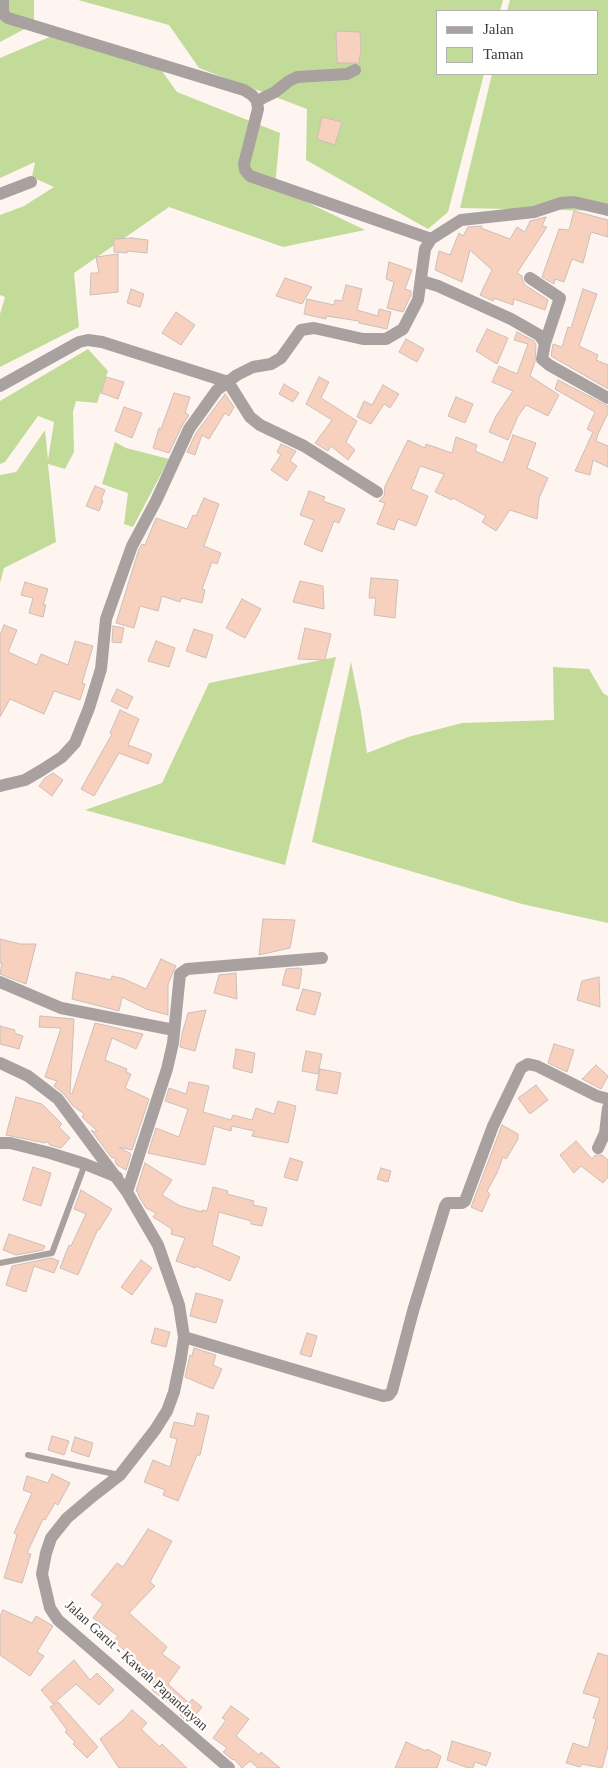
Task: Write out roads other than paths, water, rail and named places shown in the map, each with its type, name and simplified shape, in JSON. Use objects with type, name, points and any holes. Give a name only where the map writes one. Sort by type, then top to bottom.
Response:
[{"type":"street","points":[[2,4],[3,14],[8,18],[244,90],[257,101],[258,109],[244,164],[245,170],[250,176],[431,239]]},
{"type":"street","points":[[257,101],[275,92],[288,81],[297,77],[315,78],[347,74],[354,70]]},
{"type":"street","points":[[0,194],[31,182]]},
{"type":"street","points":[[0,786],[24,780],[42,770],[62,757],[75,743],[89,708],[101,669],[106,619],[132,546],[156,501],[189,429],[217,390],[237,375],[254,367],[271,364],[281,358],[301,330],[314,328],[363,339],[386,338],[403,329],[418,300],[426,249],[431,239],[461,220],[534,212],[574,202],[608,210]]},
{"type":"street","points":[[530,278],[560,298],[545,342],[542,359],[549,365],[608,398]]},
{"type":"street","points":[[422,281],[438,286],[511,319],[539,335],[545,342]]},
{"type":"street","points":[[0,386],[79,342],[88,340],[102,342],[228,382],[250,417],[260,425],[312,450],[377,492]]},
{"type":"street","points":[[127,1192],[167,1068],[174,1030],[180,974],[188,969],[322,958]]},
{"type":"street","points":[[0,982],[54,1007],[174,1030]]},
{"type":"street","name":"Jalan Garut - Kawah Papandayan","points":[[0,1063],[28,1076],[58,1099],[117,1177],[158,1245],[179,1304],[184,1337],[176,1383],[167,1411],[155,1430],[120,1475],[67,1518],[51,1538],[42,1574],[50,1608],[58,1620],[229,1768]]},
{"type":"street","points":[[184,1337],[383,1396],[389,1395],[392,1391],[444,1206],[447,1203],[462,1203],[465,1201],[494,1126],[521,1068],[532,1064],[597,1096],[608,1099]]},
{"type":"street","points":[[598,1148],[605,1133],[608,1108]]},
{"type":"street","points":[[0,1144],[10,1143],[85,1164],[117,1177]]},
{"type":"lane","points":[[0,1263],[52,1253],[85,1164]]},
{"type":"lane","points":[[28,1456],[120,1475]]}]
